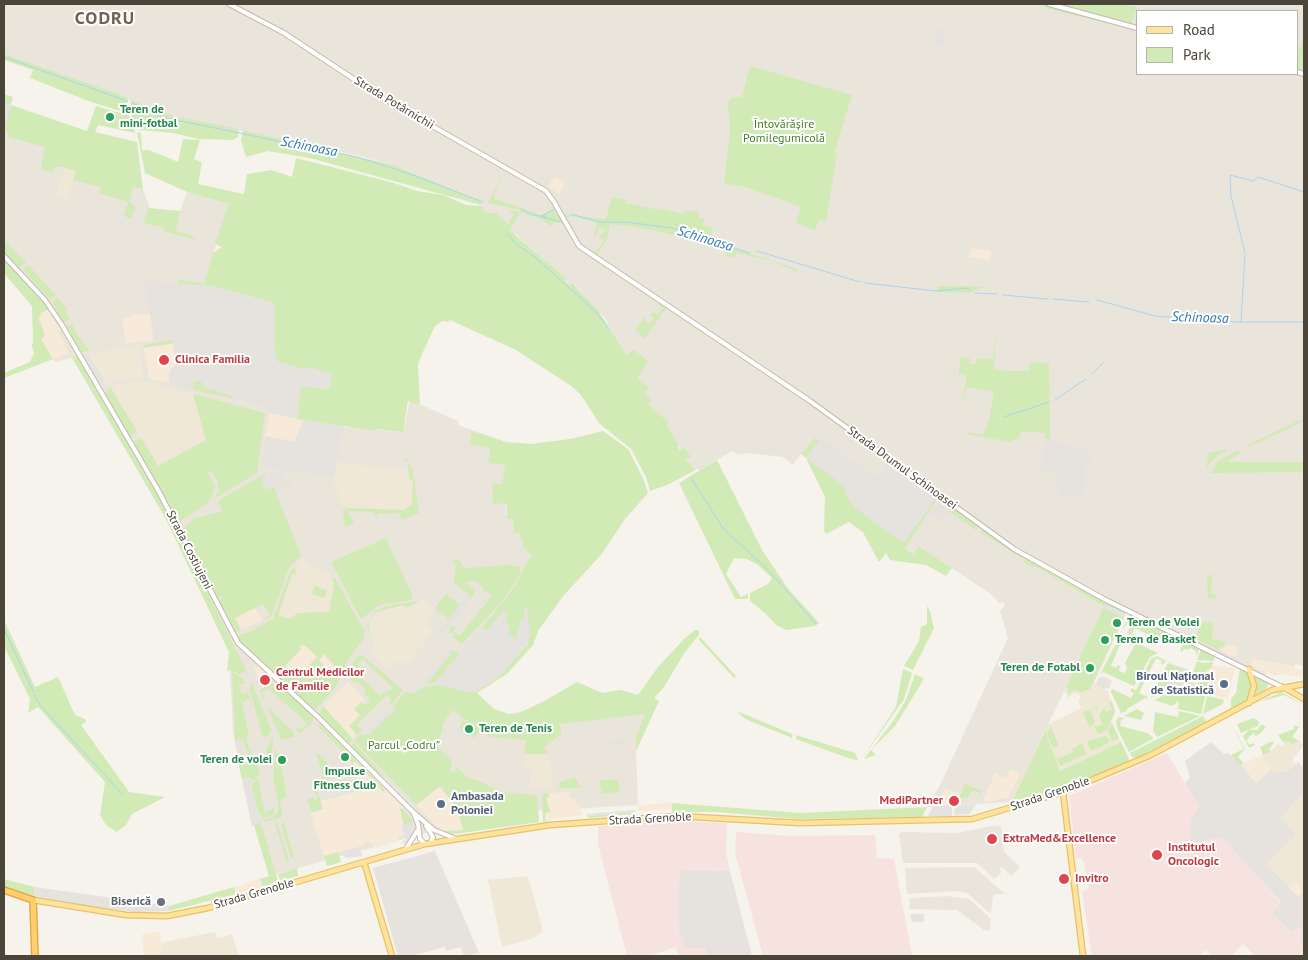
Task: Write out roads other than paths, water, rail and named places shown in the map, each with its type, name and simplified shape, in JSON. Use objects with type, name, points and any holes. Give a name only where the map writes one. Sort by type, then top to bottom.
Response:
[{"type":"highway","name":"Strada Grenoble","points":[[4,890],[34,900]]},
{"type":"highway","points":[[34,900],[35,956]]},
{"type":"main road","points":[[1249,669],[1254,686],[1249,703]]},
{"type":"main road","name":"Strada Grenoble","points":[[34,900],[126,915],[167,916],[208,908],[428,843],[550,826],[678,816],[800,823],[968,820],[1063,792],[1152,755],[1282,687],[1304,684]]},
{"type":"main road","points":[[1282,687],[1304,699]]},
{"type":"main road","points":[[1063,792],[1083,956]]},
{"type":"main road","points":[[364,862],[392,956]]},
{"type":"street","name":"Strada Potârnichii","points":[[229,4],[284,33],[378,95],[541,189],[556,205]]},
{"type":"street","points":[[1048,4],[1136,28]]},
{"type":"street","name":"Strada Drumul Schinoasei","points":[[556,205],[579,246],[802,396],[1014,549],[1104,599],[1249,669],[1282,687]]},
{"type":"street","name":"Strada Costiujeni","points":[[4,256],[45,300],[60,322],[158,490],[237,641],[319,718],[424,822],[437,832],[454,838]]},
{"type":"street","name":"Strada Costiujeni","points":[[413,812],[419,828],[420,839],[428,843]]},
{"type":"street","points":[[424,822],[433,837],[428,843]]},
{"type":"street","points":[[406,849],[414,839],[419,828],[428,828]]},
{"type":"waterway","name":"Schinoasa","points":[[4,57],[127,101]]},
{"type":"waterway","name":"Schinoasa","points":[[132,103],[161,117],[357,157],[410,174],[483,202]]},
{"type":"waterway","points":[[1245,253],[1231,196],[1230,175],[1253,181],[1258,177],[1304,192]]},
{"type":"waterway","name":"Schinoasa","points":[[521,209],[533,215],[545,217]]},
{"type":"waterway","points":[[542,216],[554,209]]},
{"type":"waterway","name":"Schinoasa","points":[[571,214],[599,222],[626,222],[672,228],[750,253]]},
{"type":"waterway","name":"Schinoasa","points":[[542,217],[562,222]]},
{"type":"waterway","points":[[508,234],[516,244],[535,257],[597,313],[610,330]]},
{"type":"waterway","name":"Schinoasa","points":[[757,251],[860,282]]},
{"type":"waterway","points":[[1241,322],[1245,255]]},
{"type":"waterway","name":"Schinoasa","points":[[865,283],[936,291],[967,288],[971,291]]},
{"type":"waterway","name":"Schinoasa","points":[[975,293],[997,294]]},
{"type":"waterway","name":"Schinoasa","points":[[1003,295],[1048,299]]},
{"type":"waterway","name":"Schinoasa","points":[[1053,299],[1089,302]]},
{"type":"waterway","name":"Schinoasa","points":[[1097,300],[1155,316],[1238,322],[1304,322]]},
{"type":"waterway","points":[[1092,374],[1104,362]]},
{"type":"waterway","points":[[1055,400],[1086,379]]},
{"type":"waterway","points":[[1004,417],[1049,402]]},
{"type":"waterway","points":[[691,478],[723,528],[773,575],[816,624]]},
{"type":"waterway","points":[[4,629],[33,691]]},
{"type":"waterway","points":[[34,695],[40,705],[123,795]]},
{"type":"place","name":"Teren de mini-fotbal","points":[[110,117]]},
{"type":"place","name":"Clinica Familia","points":[[164,360]]},
{"type":"place","name":"Teren de Volei","points":[[1117,623]]},
{"type":"place","name":"Teren de Basket","points":[[1105,640]]},
{"type":"place","name":"Teren de Fotabl","points":[[1090,668]]},
{"type":"place","name":"Centrul Medicilor de Familie","points":[[265,680]]},
{"type":"place","name":"Biroul Național de Statistică","points":[[1224,684]]},
{"type":"place","name":"Teren de Tenis","points":[[469,729]]},
{"type":"place","name":"Impulse Fitness Club","points":[[345,757]]},
{"type":"place","name":"Teren de volei","points":[[282,760]]},
{"type":"place","name":"MediPartner","points":[[954,801]]},
{"type":"place","name":"Ambasada Poloniei","points":[[441,804]]},
{"type":"place","name":"ExtraMed&Excellence","points":[[992,839]]},
{"type":"place","name":"Institutul Oncologic","points":[[1157,855]]},
{"type":"place","name":"Invitro","points":[[1064,879]]},
{"type":"place","name":"Biserică","points":[[161,902]]},
{"type":"district","name":"CODRU","points":[[105,19]]},
{"type":"park label","name":"Întovărășire Pomilegumicolă","points":[[784,132]]},
{"type":"park label","name":"Parcul „Codru”","points":[[404,746]]}]
